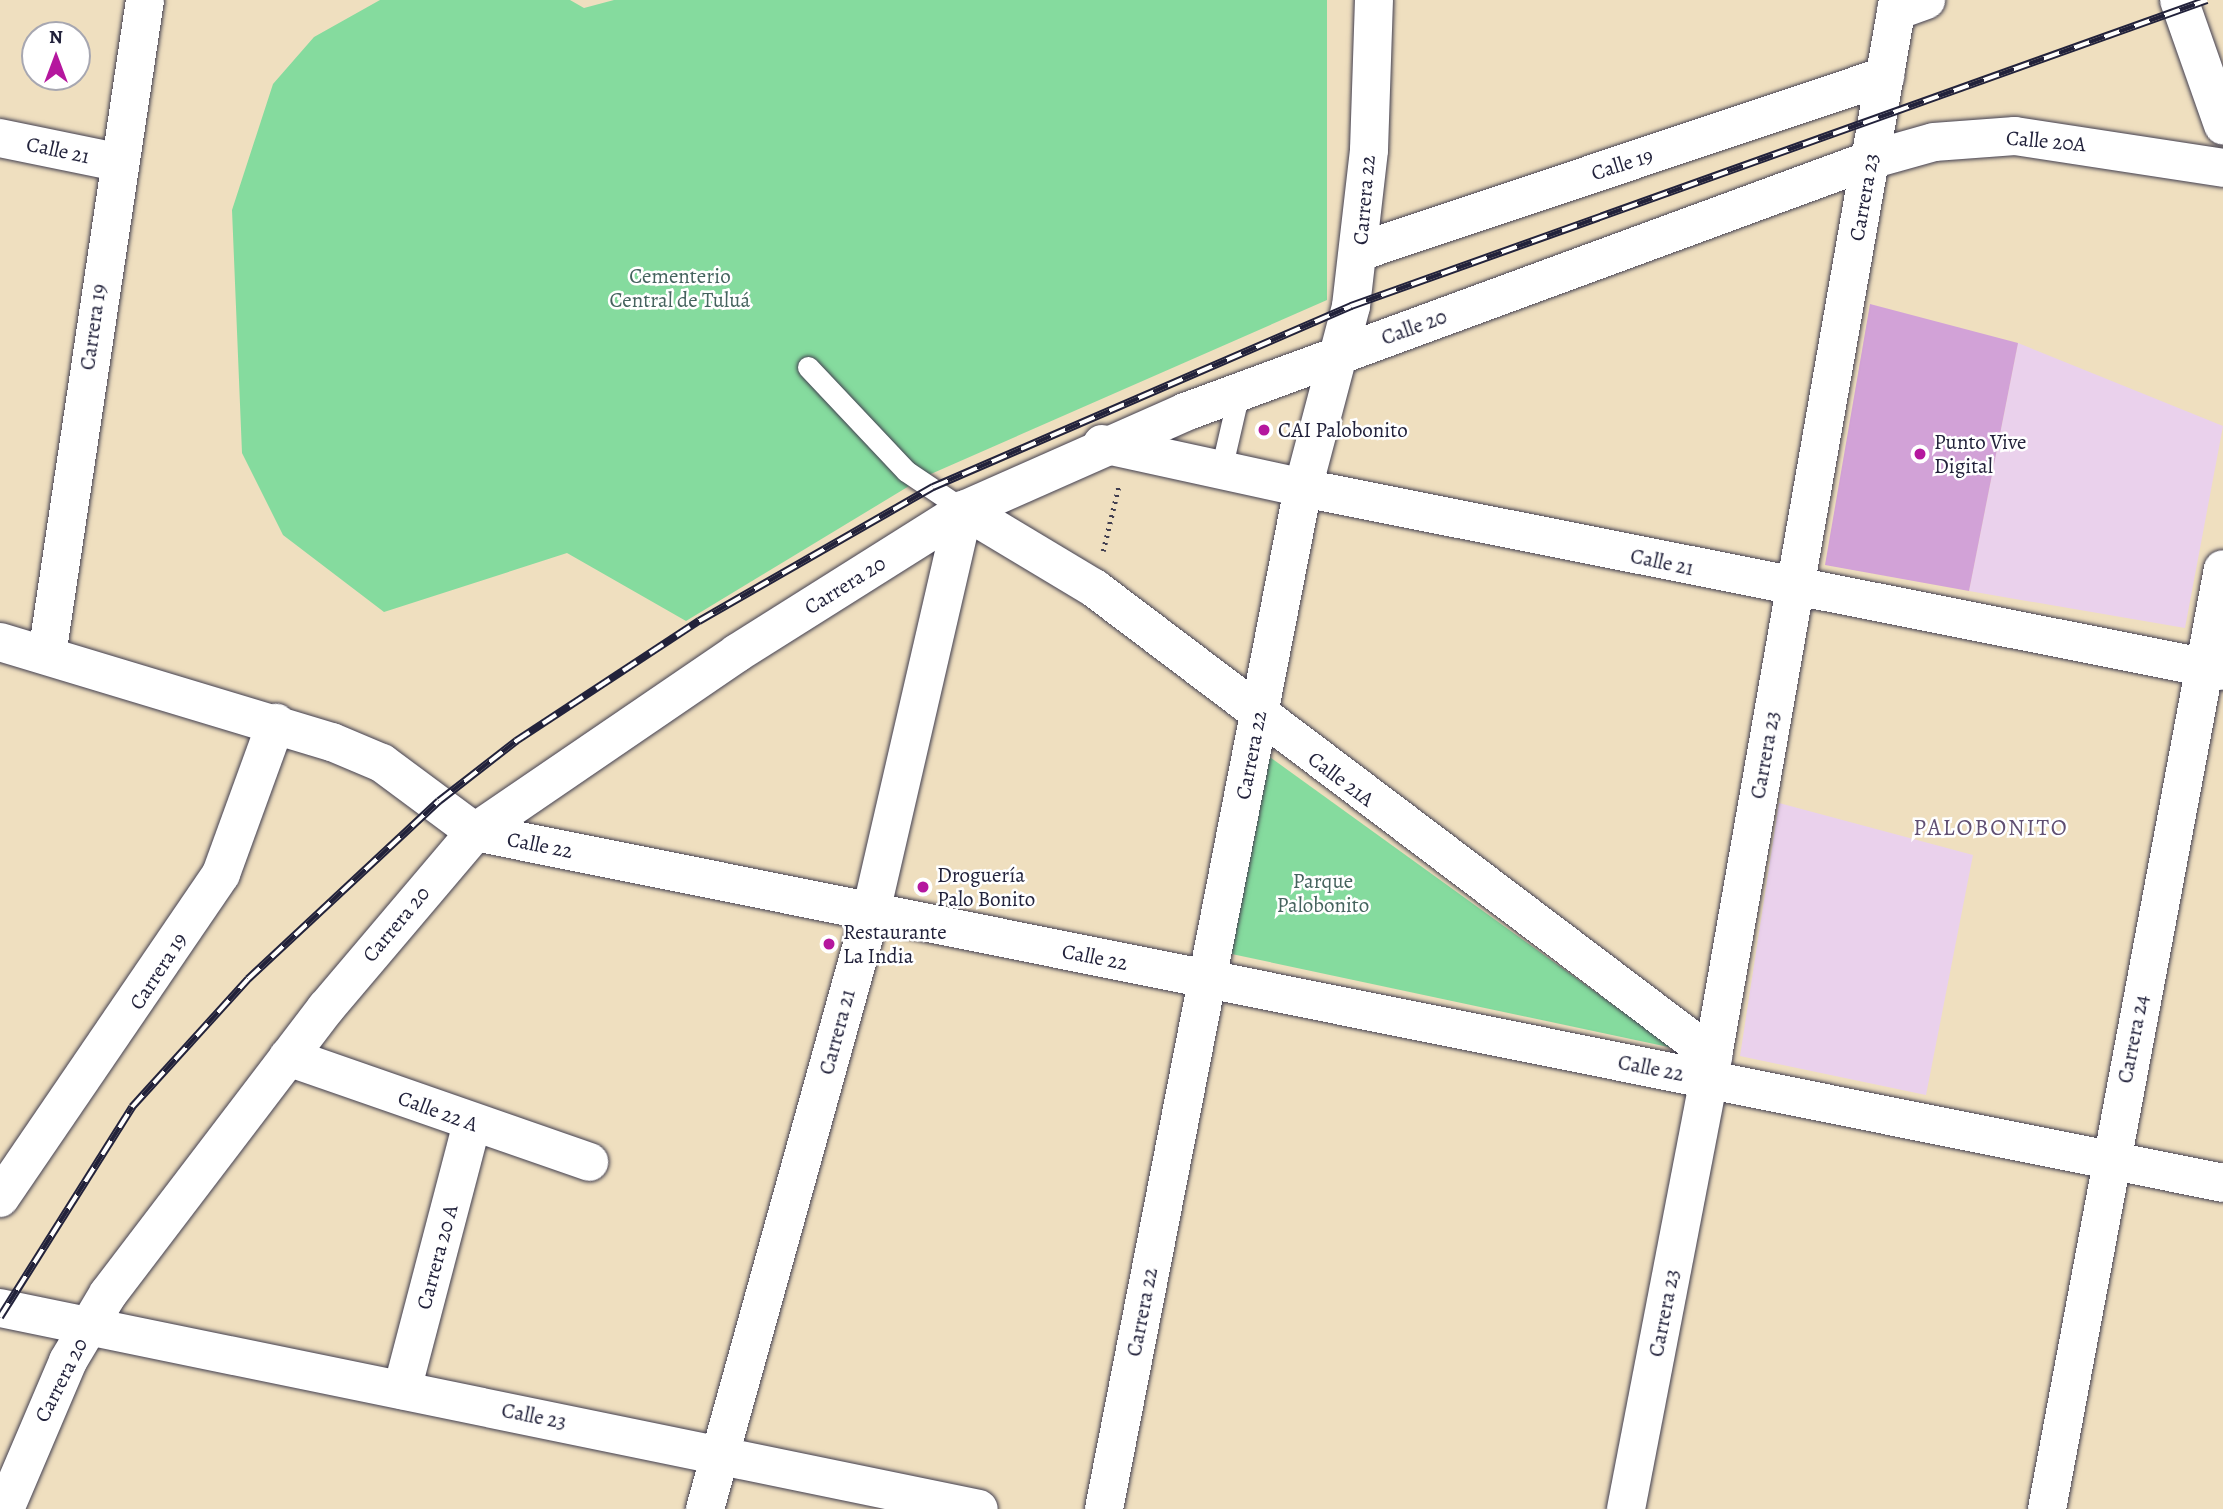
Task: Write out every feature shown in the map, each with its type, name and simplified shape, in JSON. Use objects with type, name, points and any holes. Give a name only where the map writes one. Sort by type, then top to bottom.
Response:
[{"type":"street","name":"Carrera 19","points":[[47,655],[117,163],[145,0]]},
{"type":"street","points":[[2179,0],[2223,125]]},
{"type":"street","name":"Carrera 22","points":[[1104,1509],[1303,488],[1340,354],[1359,252],[1373,2]]},
{"type":"street","name":"Carrera 23","points":[[1626,1509],[1711,1068],[1885,76],[1907,4]]},
{"type":"street","name":"Calle 19","points":[[1359,252],[1885,76]]},
{"type":"street","name":"Calle 20A","points":[[1870,160],[1934,142],[2015,136],[2223,168]]},
{"type":"street","name":"Calle 21","points":[[0,138],[117,163]]},
{"type":"street","name":"Calle 20","points":[[964,510],[1240,392],[1870,160]]},
{"type":"street","name":"Calle 21","points":[[1115,447],[1793,589],[2213,670]]},
{"type":"street","name":"Calle 21A","points":[[964,510],[1094,587],[1711,1068]]},
{"type":"street","name":"Carrera 20","points":[[5,1509],[35,1431],[89,1327],[153,1231],[288,1058],[475,832],[737,653],[964,510]]},
{"type":"street","name":"Carrera 21","points":[[705,1509],[870,912],[964,510]]},
{"type":"street","name":"Carrera 24","points":[[2047,1509],[2110,1159],[2213,670],[2223,569]]},
{"type":"street","name":"Calle 22","points":[[0,642],[276,723],[382,763],[475,832],[1205,980],[1711,1068],[2223,1183]]},
{"type":"street","name":"Carrera 19","points":[[0,1198],[221,874],[276,723]]},
{"type":"street","name":"Calle 22 A","points":[[288,1058],[472,1124],[589,1162]]},
{"type":"street","name":"Carrera 20 A","points":[[402,1390],[472,1124]]},
{"type":"street","name":"Calle 23","points":[[0,1308],[721,1453],[979,1509]]},
{"type":"lane","points":[[808,367],[906,471],[964,510]]},
{"type":"lane","points":[[1221,470],[1240,392]]},
{"type":"path","points":[[1094,587],[1115,447]]},
{"type":"shaded area","points":[[2018,343],[2223,426],[2185,628],[1969,591]]},
{"type":"shaded area","points":[[1779,803],[1973,855],[1926,1095],[1740,1056]]},
{"type":"green space","name":"Cementerio Central de Tuluá","points":[[380,0],[570,0],[584,8],[614,0],[1327,0],[1327,300],[924,477],[686,621],[567,553],[384,612],[283,535],[242,453],[232,210],[273,84],[314,37]]},
{"type":"green space","name":"Parque Palobonito","points":[[1267,755],[1673,1048],[1227,953]]},
{"type":"building","name":"Punto Vive Digital","points":[[1870,304],[2018,343],[1969,591],[1825,565]]},
{"type":"railway","points":[[0,1317],[132,1107],[248,979],[439,801],[516,741],[699,621],[933,487],[1351,306],[2207,0]]},
{"type":"place","name":"CAI Palobonito","points":[[1264,430]]},
{"type":"place","name":"Punto Vive Digital","points":[[1920,454]]},
{"type":"place","name":"Droguería Palo Bonito","points":[[923,887]]},
{"type":"place","name":"Restaurante La India","points":[[829,944]]},
{"type":"district","name":"PALOBONITO","points":[[1991,828]]}]
